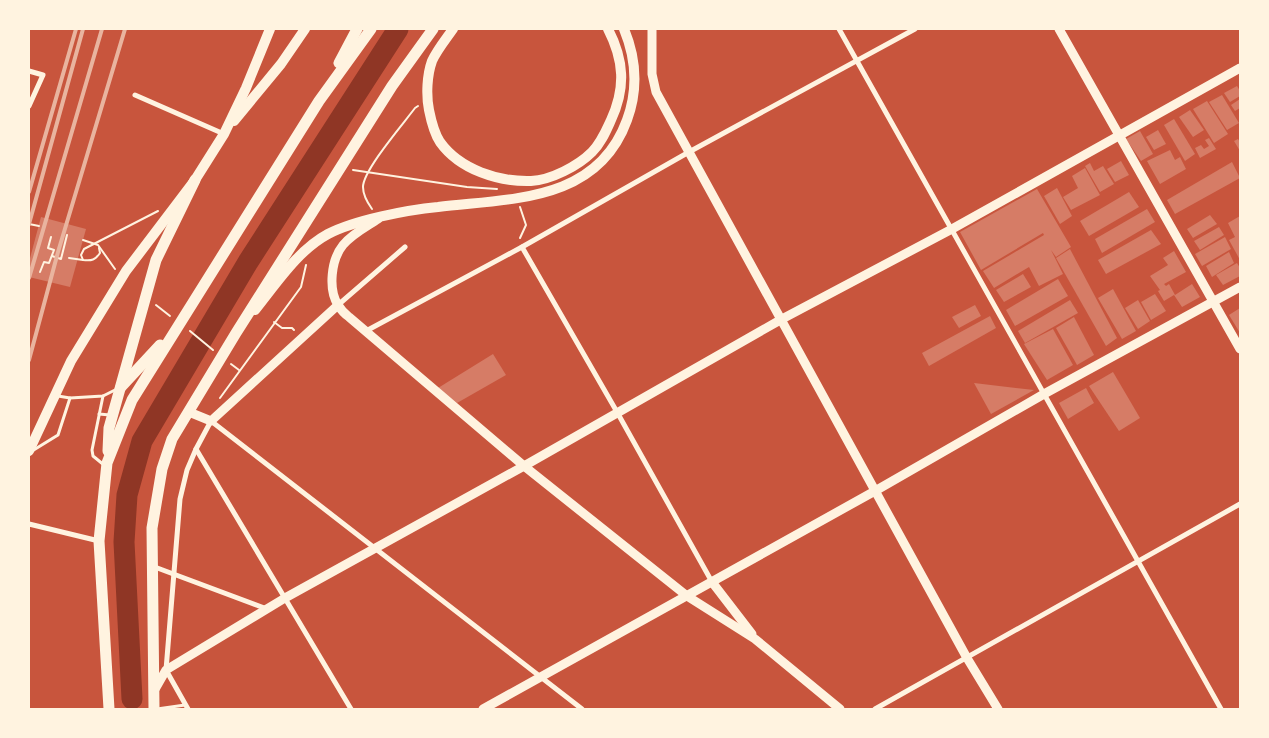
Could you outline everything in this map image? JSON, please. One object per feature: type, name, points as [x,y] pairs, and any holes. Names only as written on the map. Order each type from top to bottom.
[{"type":"highway","points":[[107,465],[132,400],[181,327],[319,101],[357,29]]},
{"type":"highway","points":[[319,101],[371,29]]},
{"type":"highway","points":[[156,709],[154,691],[152,528],[162,469],[172,440],[236,333],[392,86],[433,29]]},
{"type":"highway","points":[[109,709],[99,541],[110,428],[156,260],[195,180]]},
{"type":"highway","points":[[120,388],[181,327]]},
{"type":"main road","points":[[29,452],[71,360],[126,271],[195,180],[224,134],[246,88],[270,29]]},
{"type":"main road","points":[[224,134],[281,64],[305,29]]},
{"type":"main road","points":[[453,29],[432,60],[428,83],[427,102],[431,122],[440,142],[460,161],[482,173],[504,179],[532,181],[557,174],[580,163],[594,151],[604,135],[620,98],[621,65],[616,46],[608,29]]},
{"type":"main road","points":[[236,333],[294,263],[311,246],[328,234],[377,214],[518,198],[552,192],[580,179],[598,165],[614,146],[624,128],[632,107],[635,87],[630,44],[624,29]]},
{"type":"street","points":[[652,29],[652,74],[656,92],[967,658],[998,709]]},
{"type":"street","points":[[839,29],[1221,709]]},
{"type":"street","points":[[366,331],[522,247],[689,152],[915,29]]},
{"type":"street","points":[[1058,29],[1240,349]]},
{"type":"street","points":[[166,670],[285,598],[524,466],[782,319],[952,229],[1240,68]]},
{"type":"street","points":[[29,71],[43,76],[29,106]]},
{"type":"street","points":[[135,95],[224,134]]},
{"type":"street","points":[[377,214],[342,246],[335,261],[333,290],[338,305],[349,317],[524,466],[687,596],[755,639],[840,709]]},
{"type":"street","points":[[154,691],[166,670],[180,499],[187,470],[212,421],[338,305],[405,247]]},
{"type":"street","points":[[522,247],[712,582],[755,639]]},
{"type":"street","points":[[483,709],[875,491],[1044,394],[1240,287]]},
{"type":"street","points":[[189,412],[212,421],[374,549],[582,709]]},
{"type":"street","points":[[196,450],[351,709]]},
{"type":"street","points":[[875,709],[1240,504]]},
{"type":"street","points":[[29,524],[99,541]]},
{"type":"street","points":[[152,566],[267,609]]},
{"type":"street","points":[[166,670],[187,707]]},
{"type":"lane","points":[[54,396],[70,398],[103,396],[120,388]]},
{"type":"lane","points":[[103,396],[92,450],[93,456],[107,465]]},
{"type":"lane","points":[[29,452],[58,435],[70,398]]},
{"type":"lane","points":[[99,414],[113,415]]},
{"type":"lane","points":[[156,709],[187,707]]},
{"type":"path","points":[[377,214],[367,203],[363,185],[369,172],[415,108],[427,102]]},
{"type":"path","points":[[340,168],[468,187],[500,189]]},
{"type":"path","points":[[518,198],[526,225],[520,239],[522,247]]},
{"type":"path","points":[[85,260],[81,255],[84,249],[159,210],[170,213]]},
{"type":"path","points":[[29,224],[39,226]]},
{"type":"path","points":[[52,256],[61,258],[67,235]]},
{"type":"path","points":[[40,272],[44,262],[49,263],[54,250],[48,248],[51,237]]},
{"type":"path","points":[[83,240],[98,245],[116,271]]},
{"type":"path","points":[[69,258],[96,259],[100,253],[98,245]]},
{"type":"path","points":[[219,398],[238,369],[301,287]]},
{"type":"path","points":[[155,304],[170,316]]},
{"type":"path","points":[[274,322],[282,328]]},
{"type":"path","points":[[181,327],[214,351]]},
{"type":"path","points":[[229,362],[238,369]]},
{"type":"building","points":[[1237,86],[1240,96],[1230,102],[1224,93]]},
{"type":"building","points":[[1222,95],[1239,123],[1227,130],[1209,102]]},
{"type":"building","points":[[1240,99],[1240,108],[1235,111],[1231,105]]},
{"type":"building","points":[[1207,101],[1228,134],[1214,143],[1193,109]]},
{"type":"building","points":[[1190,110],[1204,130],[1193,137],[1179,117]]},
{"type":"building","points":[[1174,119],[1195,154],[1185,161],[1164,125]]},
{"type":"building","points":[[1158,130],[1166,144],[1154,150],[1146,137]]},
{"type":"building","points":[[1140,131],[1153,154],[1141,161],[1126,139]]},
{"type":"building","points":[[1209,138],[1216,149],[1200,158],[1195,148],[1201,145],[1204,149],[1209,146],[1205,140]]},
{"type":"building","points":[[1238,139],[1240,142],[1240,151],[1234,141]]},
{"type":"building","points":[[1170,150],[1175,160],[1180,157],[1186,169],[1160,184],[1147,161]]},
{"type":"building","points":[[1121,161],[1129,175],[1115,182],[1107,169]]},
{"type":"building","points":[[1232,162],[1240,178],[1175,214],[1167,200]]},
{"type":"building","points":[[1090,163],[1094,171],[1103,166],[1114,184],[1100,192],[1085,166]]},
{"type":"building","points":[[1085,168],[1100,195],[1071,210],[1063,197],[1078,188],[1072,176]]},
{"type":"building","points":[[1057,188],[1072,216],[1060,224],[1044,196]]},
{"type":"building","points":[[1037,189],[1071,247],[1056,257],[1051,250],[1063,274],[1039,286],[1029,267],[994,288],[983,271],[1044,235],[1043,233],[981,270],[960,232]]},
{"type":"building","points":[[1129,192],[1139,207],[1089,236],[1080,221]]},
{"type":"building","points":[[1147,209],[1155,222],[1102,253],[1095,239]]},
{"type":"building","points":[[1210,215],[1217,224],[1193,238],[1187,229]]},
{"type":"building","points":[[1240,216],[1240,260],[1229,240],[1235,237],[1228,223]]},
{"type":"building","points":[[41,217],[86,229],[70,287],[29,277],[29,262]]},
{"type":"building","points":[[1219,227],[1224,235],[1200,250],[1194,241]]},
{"type":"building","points":[[1151,230],[1161,244],[1106,274],[1098,260]]},
{"type":"building","points":[[1225,237],[1231,249],[1202,266],[1195,254]]},
{"type":"building","points":[[1070,249],[1117,338],[1106,346],[1056,258]]},
{"type":"building","points":[[1174,251],[1186,272],[1164,284],[1166,286],[1169,284],[1175,295],[1192,284],[1200,297],[1182,307],[1174,295],[1164,301],[1158,291],[1160,290],[1150,276],[1168,265],[1163,258]]},
{"type":"building","points":[[1229,252],[1234,263],[1212,277],[1206,266]]},
{"type":"building","points":[[1237,263],[1240,268],[1240,276],[1223,285],[1216,275]]},
{"type":"building","points":[[1023,274],[1031,287],[1004,302],[996,290]]},
{"type":"building","points":[[1058,279],[1068,296],[1015,326],[1006,310]]},
{"type":"building","points":[[1113,289],[1136,331],[1122,339],[1098,298]]},
{"type":"building","points":[[1155,294],[1166,311],[1151,320],[1141,302]]},
{"type":"building","points":[[1070,300],[1078,313],[1025,343],[1018,331]]},
{"type":"building","points":[[1138,300],[1150,321],[1138,329],[1125,308]]},
{"type":"building","points":[[975,305],[981,316],[959,328],[952,317]]},
{"type":"building","points":[[1240,308],[1240,333],[1229,315]]},
{"type":"building","points":[[990,316],[996,328],[929,366],[922,353]]},
{"type":"building","points":[[1074,317],[1094,355],[1077,365],[1056,328]]},
{"type":"building","points":[[1053,329],[1073,365],[1047,380],[1024,344]]},
{"type":"building","points":[[493,354],[506,375],[457,403],[438,388]]},
{"type":"building","points":[[1113,372],[1140,418],[1119,431],[1089,386]]},
{"type":"building","points":[[974,383],[1034,390],[991,414]]},
{"type":"building","points":[[1086,388],[1094,403],[1068,419],[1059,403]]},
{"type":"waterway","points":[[132,699],[124,542],[127,495],[142,441],[248,262],[398,29]]},
{"type":"railway","points":[[29,192],[76,29]]},
{"type":"railway","points":[[29,224],[83,29]]},
{"type":"railway","points":[[29,278],[102,29]]},
{"type":"railway","points":[[29,360],[58,252],[125,29]]}]
